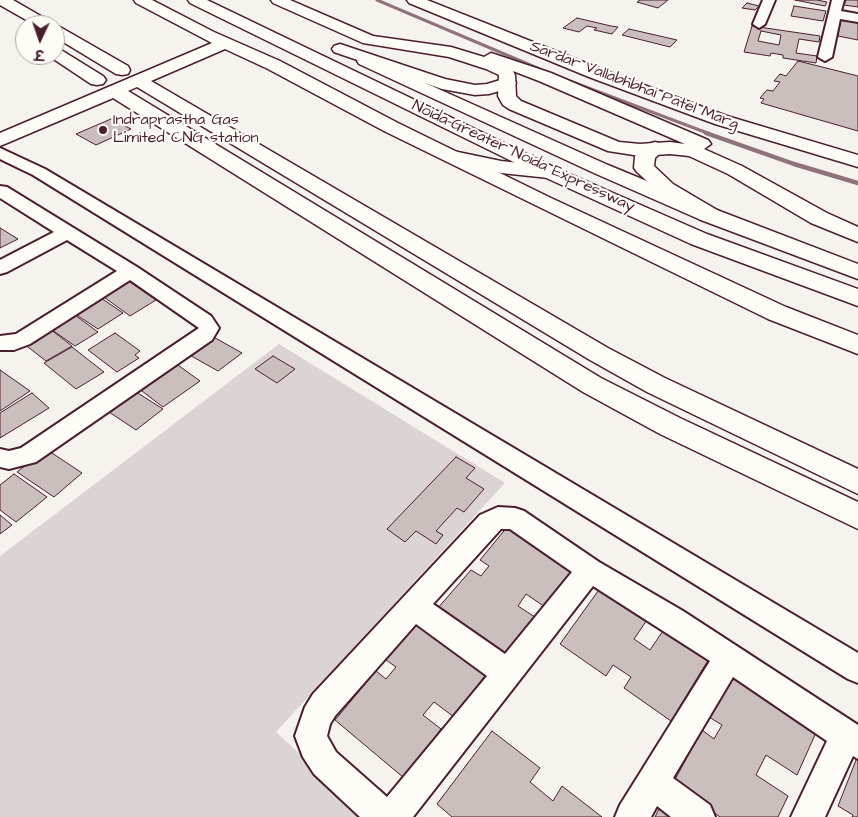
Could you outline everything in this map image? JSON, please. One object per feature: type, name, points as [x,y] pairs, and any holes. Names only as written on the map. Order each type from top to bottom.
[{"type":"main road","points":[[2,0],[28,15]]},
{"type":"main road","points":[[141,0],[217,39],[274,65],[391,127],[777,313],[858,345]]},
{"type":"main road","name":"Noida-Greater Noida Expressway","points":[[195,0],[549,172],[699,238],[858,298]]},
{"type":"main road","points":[[234,0],[278,20]]},
{"type":"main road","points":[[278,0],[370,40],[430,48],[473,58],[504,71],[507,75],[506,96],[509,101],[524,109],[615,147],[640,150],[655,148],[693,151],[735,170],[819,218],[854,234]]},
{"type":"main road","name":"Sardar Vallabhbhai Patel Marg","points":[[414,0],[596,74],[712,117],[858,161]]},
{"type":"main road","name":"Sardar Vallabhbhai Patel Marg","points":[[445,0],[625,70],[773,122],[858,147]]},
{"type":"main road","points":[[329,22],[378,37],[468,52],[505,62],[545,77],[733,159],[821,210],[854,234]]},
{"type":"main road","points":[[65,38],[118,80],[592,385],[670,426],[858,516]]},
{"type":"main road","points":[[0,140],[118,80],[217,39]]},
{"type":"main road","name":"Noida-Greater Noida Expressway","points":[[322,41],[600,169],[710,215],[858,272]]},
{"type":"main road","points":[[340,49],[442,84],[475,90],[489,89],[507,83],[545,77]]},
{"type":"main road","points":[[65,57],[118,80],[656,385],[858,482]]},
{"type":"main road","points":[[79,88],[118,80]]},
{"type":"main road","points":[[660,126],[666,137],[665,142],[645,156],[644,168],[666,188],[710,215]]},
{"type":"main road","points":[[453,157],[501,167],[549,172]]},
{"type":"street","points":[[759,24],[768,0]]},
{"type":"street","points":[[825,57],[838,0]]},
{"type":"street","points":[[835,14],[858,18]]},
{"type":"street","points":[[0,153],[39,172],[120,242],[858,669]]},
{"type":"street","points":[[1,191],[39,172]]},
{"type":"street","points":[[1,191],[67,232],[120,242]]},
{"type":"street","points":[[0,268],[67,232]]},
{"type":"street","points":[[0,458],[9,460],[28,455],[205,335],[209,328],[204,321],[130,271],[120,242]]},
{"type":"street","points":[[0,343],[14,343],[23,339],[130,271]]},
{"type":"street","points":[[384,817],[324,763],[314,746],[311,736],[316,718],[324,705],[489,523],[498,518],[515,519],[590,570],[673,620],[852,740],[808,817]]},
{"type":"street","points":[[392,817],[590,570]]},
{"type":"street","points":[[414,606],[507,673]]},
{"type":"street","points":[[632,817],[729,657]]},
{"type":"street","points":[[653,783],[698,817]]},
{"type":"shaded area","points":[[279,344],[505,483],[276,732],[368,817],[0,817],[0,556]]},
{"type":"building","points":[[640,0],[668,0],[658,8],[637,2]]},
{"type":"building","points":[[795,0],[817,0],[827,2],[825,6]]},
{"type":"building","points":[[846,0],[858,0],[858,7],[844,5]]},
{"type":"building","points":[[747,3],[759,6],[755,10],[742,8]]},
{"type":"building","points":[[794,6],[826,11],[823,21],[791,16]]},
{"type":"building","points":[[577,18],[618,27],[612,34],[594,30],[597,28],[587,26],[579,32],[563,28]]},
{"type":"building","points":[[841,19],[858,21],[858,40],[838,36]]},
{"type":"building","points":[[752,26],[820,36],[819,42],[799,39],[796,53],[817,56],[816,63],[783,58],[783,55],[771,53],[770,56],[744,52]],"holes":[[[761,31],[781,35],[779,45],[758,41]]]},
{"type":"building","points":[[629,29],[677,40],[670,47],[622,35]]},
{"type":"building","points":[[798,61],[858,76],[858,131],[761,103],[764,99],[760,98],[767,90],[773,91],[780,82],[774,81],[780,74],[786,76]]},
{"type":"building","points":[[111,119],[131,129],[96,145],[76,134]]},
{"type":"building","points":[[0,228],[18,239],[0,248]]},
{"type":"building","points":[[127,280],[156,300],[130,316],[101,295]]},
{"type":"building","points":[[98,296],[123,313],[98,329],[72,312]]},
{"type":"building","points":[[72,313],[98,332],[75,346],[48,327]]},
{"type":"building","points":[[50,329],[72,346],[46,361],[24,344]]},
{"type":"building","points":[[115,333],[140,351],[135,355],[139,358],[117,372],[88,350]]},
{"type":"building","points":[[210,335],[242,353],[218,371],[186,353]]},
{"type":"building","points":[[72,347],[104,372],[76,389],[44,363]]},
{"type":"building","points":[[273,356],[295,369],[277,383],[255,369]]},
{"type":"building","points":[[175,363],[200,381],[163,407],[138,388]]},
{"type":"building","points":[[0,370],[30,391],[0,411]]},
{"type":"building","points":[[133,390],[163,409],[136,430],[106,410]]},
{"type":"building","points":[[32,393],[49,408],[0,438],[0,413]]},
{"type":"building","points":[[46,449],[82,473],[54,497],[17,472]]},
{"type":"building","points":[[456,457],[475,468],[466,478],[484,489],[464,512],[457,508],[436,531],[443,535],[436,544],[416,531],[405,542],[387,529]]},
{"type":"building","points":[[14,474],[47,497],[16,522],[0,510],[0,485]]},
{"type":"building","points":[[0,515],[12,525],[0,534]]},
{"type":"building","points":[[508,526],[575,568],[545,607],[526,594],[518,606],[535,617],[505,657],[437,609],[471,570],[481,576],[489,566],[480,560]]},
{"type":"building","points":[[601,587],[649,617],[634,639],[650,650],[665,628],[710,657],[671,721],[624,688],[631,677],[613,665],[606,676],[560,644]]},
{"type":"building","points":[[421,619],[490,669],[454,717],[434,702],[423,715],[441,729],[404,778],[335,720],[376,671],[386,679],[396,667],[386,660]]},
{"type":"building","points":[[733,672],[819,726],[797,775],[766,755],[756,775],[788,796],[778,817],[720,817],[673,783],[702,730],[714,739],[722,725],[709,717]]},
{"type":"building","points":[[492,731],[540,768],[530,782],[553,801],[562,786],[602,817],[452,817],[437,804]]},
{"type":"building","points":[[858,755],[858,817],[852,817],[853,815],[838,806]]},
{"type":"building","points":[[663,801],[685,817],[655,817]]},
{"type":"waterway","points":[[377,0],[554,75],[710,134]]},
{"type":"waterway","points":[[706,133],[794,164],[858,183]]},
{"type":"place","name":"Indraprastha Gas Limited CNG station","points":[[103,130]]}]
